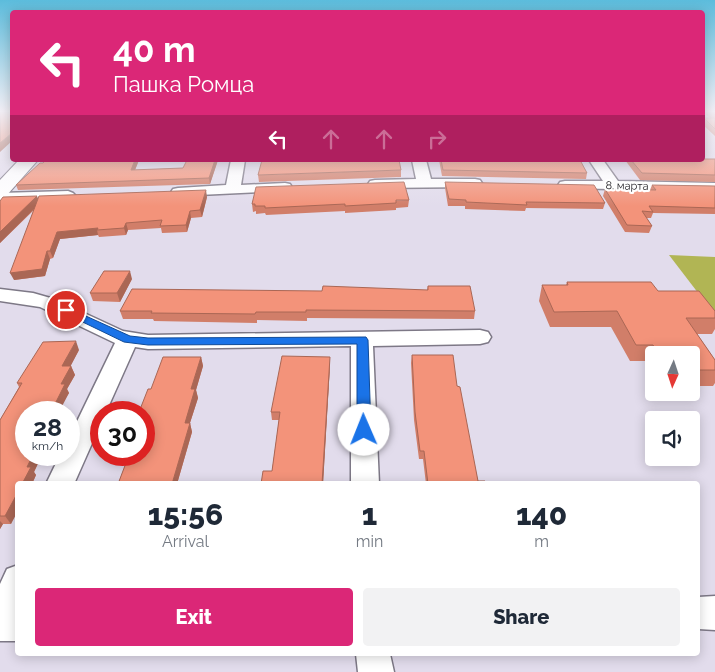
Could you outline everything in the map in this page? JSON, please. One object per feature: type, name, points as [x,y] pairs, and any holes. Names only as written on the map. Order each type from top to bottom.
[{"type":"street","points":[[0,191],[27,162]]},
{"type":"street","points":[[233,189],[238,162]]},
{"type":"street","points":[[419,162],[424,182]]},
{"type":"street","points":[[597,162],[613,186]]},
{"type":"street","points":[[356,185],[424,182],[493,183]]},
{"type":"street","name":"8. марта","points":[[553,184],[715,187]]},
{"type":"street","points":[[166,192],[299,187]]},
{"type":"street","points":[[0,198],[78,195]]},
{"type":"street","points":[[0,295],[28,297],[52,303],[128,340],[148,342],[480,337]]},
{"type":"street","points":[[61,481],[128,340]]},
{"type":"street","points":[[362,340],[365,481]]},
{"type":"street","points":[[15,587],[0,622],[15,624]]},
{"type":"street","points":[[700,613],[715,613]]},
{"type":"street","points":[[373,656],[376,672]]},
{"type":"green space","points":[[669,255],[715,257],[715,315]]},
{"type":"building","points":[[705,159],[715,159],[715,175],[642,173],[633,162],[705,162]]},
{"type":"building","points":[[134,162],[131,170],[183,168],[186,162],[214,162],[209,178],[16,185],[40,163]]},
{"type":"building","points":[[261,162],[399,162],[401,170],[258,175]]},
{"type":"building","points":[[441,162],[581,162],[587,173],[443,170]]},
{"type":"building","points":[[404,182],[409,200],[396,200],[396,203],[265,208],[265,206],[255,206],[255,204],[252,204],[256,187]]},
{"type":"building","points":[[445,182],[594,185],[605,203],[526,202],[527,205],[466,202],[466,200],[449,199]]},
{"type":"building","points":[[652,185],[715,186],[715,208],[649,206],[653,212],[642,211],[652,226],[627,225],[605,189],[656,190]]},
{"type":"building","points":[[206,190],[200,210],[190,211],[186,225],[160,226],[162,220],[126,223],[124,228],[97,230],[98,228],[57,232],[50,251],[47,251],[42,269],[10,273],[39,196]]},
{"type":"building","points":[[37,196],[0,232],[0,201],[3,197]]},
{"type":"building","points":[[104,271],[130,271],[117,293],[90,293]]},
{"type":"building","points":[[567,282],[651,282],[658,291],[699,291],[715,311],[715,318],[686,318],[715,360],[715,370],[700,370],[700,346],[636,345],[617,311],[554,312],[542,285],[568,285]]},
{"type":"building","points":[[323,286],[428,290],[428,286],[470,286],[475,311],[306,310],[306,312],[256,312],[255,314],[120,311],[132,289],[322,291]]},
{"type":"building","points":[[76,341],[62,366],[71,366],[61,384],[65,384],[56,401],[15,401],[15,466],[31,467],[24,481],[15,481],[15,498],[5,516],[0,516],[0,420],[22,383],[17,383],[43,342]]},
{"type":"building","points":[[412,355],[453,355],[457,386],[460,387],[478,481],[428,481],[424,451],[420,451],[415,412]]},
{"type":"building","points":[[282,356],[330,357],[322,481],[261,481],[263,471],[272,471],[280,412],[271,412]]},
{"type":"building","points":[[163,357],[201,357],[191,389],[195,389],[185,423],[190,423],[173,481],[119,481],[125,466],[155,466],[155,401],[143,401],[148,389],[151,389]]},
{"type":"route","points":[[66,310],[116,336],[128,340],[148,342],[181,340],[362,340],[364,430]]}]
